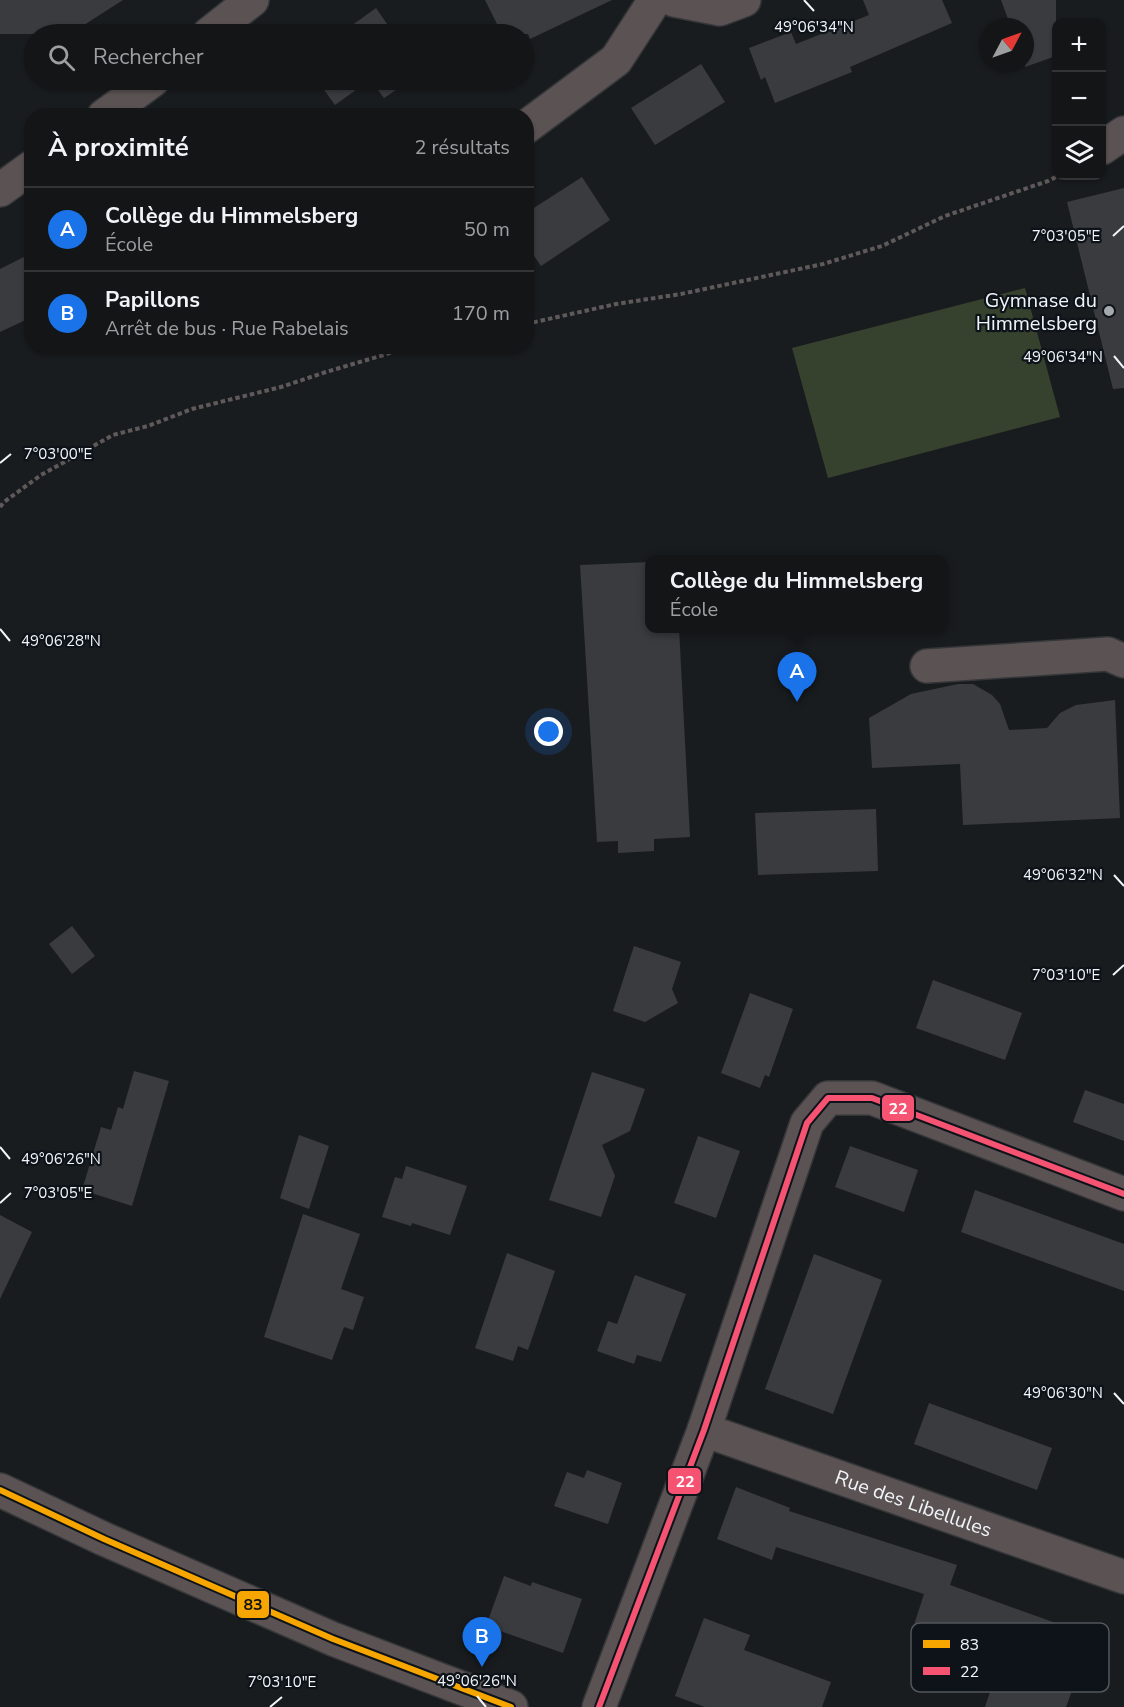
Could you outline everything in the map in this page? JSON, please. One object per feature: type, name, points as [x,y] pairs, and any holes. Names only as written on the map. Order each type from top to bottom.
[{"type":"street","points":[[222,24],[252,0]]},
{"type":"street","points":[[534,122],[616,60],[655,0]]},
{"type":"street","points":[[674,0],[720,9],[744,0]]},
{"type":"street","points":[[115,108],[139,90]]},
{"type":"street","points":[[1106,145],[1124,133]]},
{"type":"street","points":[[0,190],[24,173]]},
{"type":"street","points":[[927,666],[1108,654],[1124,661]]},
{"type":"street","points":[[599,1707],[704,1430],[807,1123],[828,1098],[872,1098],[1124,1194]]},
{"type":"street","name":"Rue des Libellules","points":[[704,1430],[1124,1577]]},
{"type":"street","points":[[0,1490],[104,1539],[333,1639],[511,1707]]},
{"type":"path","points":[[534,322],[616,303],[681,294],[823,264],[882,246],[945,216],[1052,179]]},
{"type":"path","points":[[0,507],[41,475],[114,435],[148,426],[192,409],[281,387],[387,354]]},
{"type":"green space","points":[[1025,288],[1060,417],[828,478],[792,348]]},
{"type":"building","points":[[0,0],[123,0],[86,24],[24,24],[24,34],[0,34]]},
{"type":"building","points":[[485,0],[612,0],[534,37],[534,24],[497,24]]},
{"type":"building","points":[[863,0],[942,0],[952,23],[850,67],[852,72],[775,103],[765,77],[761,80],[749,48],[791,32],[796,44],[869,15]]},
{"type":"building","points":[[1001,0],[1056,0],[1056,18],[1052,18],[1052,57],[1034,64],[1034,18],[1008,18]]},
{"type":"building","points":[[376,8],[387,24],[354,24]]},
{"type":"building","points":[[701,64],[725,102],[655,145],[631,108]]},
{"type":"building","points":[[324,90],[356,90],[335,105]]},
{"type":"building","points":[[378,90],[396,90],[384,98]]},
{"type":"building","points":[[582,177],[610,220],[541,266],[534,256],[534,208]]},
{"type":"building","name":"Gymnase du Himmelsberg","points":[[1124,188],[1124,388],[1113,389],[1067,202]]},
{"type":"building","points":[[24,257],[24,321],[0,332],[0,269]]},
{"type":"building","points":[[645,562],[645,633],[679,633],[690,837],[654,839],[654,851],[618,853],[618,841],[597,842],[580,565]]},
{"type":"building","points":[[958,684],[973,684],[992,695],[1000,704],[1009,730],[1047,728],[1060,713],[1076,705],[1115,700],[1120,818],[963,825],[960,764],[872,768],[869,718],[911,694]]},
{"type":"building","points":[[876,809],[878,871],[758,875],[755,813]]},
{"type":"building","points":[[72,926],[95,956],[72,974],[49,944]]},
{"type":"building","points":[[634,946],[681,962],[672,989],[678,1003],[645,1022],[613,1011]]},
{"type":"building","points":[[933,980],[1022,1013],[1005,1060],[916,1028]]},
{"type":"building","points":[[750,993],[793,1009],[769,1077],[765,1075],[760,1088],[721,1073]]},
{"type":"building","points":[[134,1071],[169,1081],[132,1206],[82,1190],[101,1127],[111,1130],[118,1107],[123,1109]]},
{"type":"building","points":[[592,1072],[645,1089],[630,1131],[602,1145],[615,1176],[601,1217],[549,1200]]},
{"type":"building","points":[[1085,1090],[1124,1104],[1124,1141],[1073,1122]]},
{"type":"building","points":[[299,1135],[329,1146],[309,1209],[280,1198]]},
{"type":"building","points":[[698,1136],[740,1151],[716,1218],[674,1203]]},
{"type":"building","points":[[850,1146],[918,1170],[904,1212],[835,1187]]},
{"type":"building","points":[[406,1166],[467,1186],[450,1235],[412,1223],[411,1226],[382,1217],[395,1177],[402,1179]]},
{"type":"building","points":[[975,1190],[1124,1244],[1124,1291],[961,1232]]},
{"type":"building","points":[[303,1214],[360,1234],[341,1289],[364,1297],[353,1330],[344,1327],[332,1360],[264,1337]]},
{"type":"building","points":[[0,1215],[32,1232],[0,1299]]},
{"type":"building","points":[[507,1253],[555,1271],[528,1350],[518,1346],[513,1361],[475,1348]]},
{"type":"building","points":[[814,1254],[882,1280],[833,1414],[765,1389]]},
{"type":"building","points":[[635,1275],[686,1294],[661,1362],[637,1355],[634,1364],[597,1351],[608,1321],[617,1324]]},
{"type":"building","points":[[929,1403],[1052,1448],[1037,1490],[914,1444]]},
{"type":"building","points":[[587,1470],[622,1483],[608,1524],[554,1506],[567,1472],[584,1478]]},
{"type":"building","points":[[736,1487],[790,1508],[789,1511],[957,1565],[950,1585],[1056,1623],[915,1623],[924,1594],[776,1547],[772,1560],[717,1539]]},
{"type":"building","points":[[504,1576],[531,1586],[532,1582],[582,1599],[563,1653],[486,1626]]},
{"type":"building","points":[[704,1618],[750,1635],[744,1650],[831,1682],[822,1707],[705,1707],[675,1696]]},
{"type":"building","points":[[990,1692],[1071,1692],[1066,1707],[985,1707]]},
{"type":"transit line","name":"22","points":[[599,1707],[704,1430],[807,1123],[828,1098],[872,1098],[1124,1194]]},
{"type":"transit line","name":"83","points":[[0,1490],[104,1539],[333,1639],[511,1707]]},
{"type":"place","name":"Gymnase du Himmelsberg","points":[[1109,311]]},
{"type":"place","name":"Collège du Himmelsberg","points":[[797,702]]},
{"type":"place","name":"Papillons","points":[[482,1667]]}]
